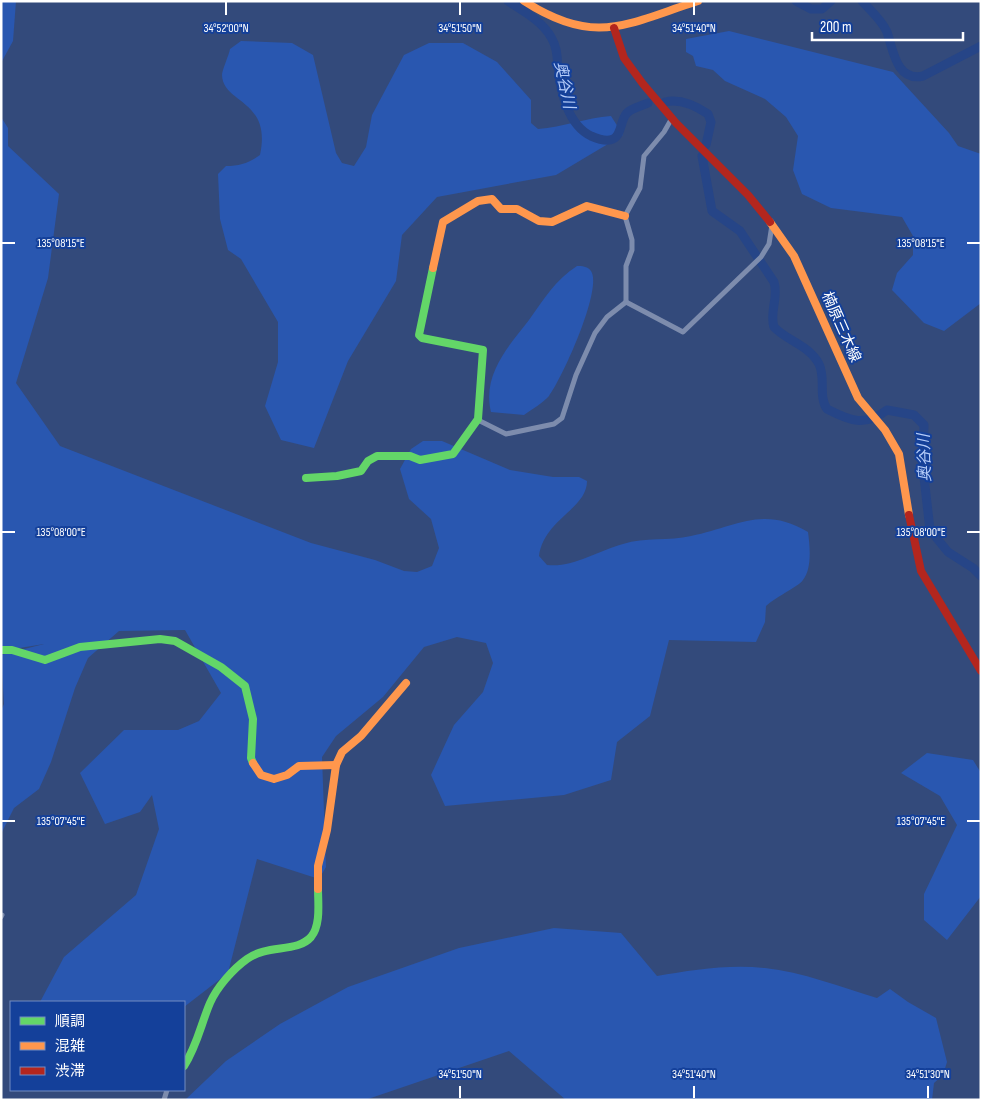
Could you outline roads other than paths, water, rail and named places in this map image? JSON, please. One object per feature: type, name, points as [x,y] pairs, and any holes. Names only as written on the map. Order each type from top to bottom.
[{"type":"street","points":[[524,1],[569,25],[584,28],[614,28],[698,1]]},
{"type":"street","name":"楠原三木線","points":[[614,28],[624,58],[672,118],[718,163],[772,224],[794,256],[852,386],[893,441],[899,454],[915,548],[921,571],[981,671]]},
{"type":"street","points":[[478,420],[506,434],[554,424],[562,418],[576,375],[595,333],[607,318],[626,302],[626,266],[632,250],[632,240],[625,216],[640,188],[644,156],[664,132],[672,118]]},
{"type":"street","points":[[306,478],[337,476],[361,470],[368,461],[377,456],[410,456],[420,460],[453,454],[478,420],[483,350],[422,338],[419,334],[442,223],[478,201],[492,199],[501,209],[517,209],[539,221],[552,222],[587,206],[625,216]]},
{"type":"street","points":[[626,302],[683,332],[761,257],[769,244],[772,224]]},
{"type":"street","points":[[1,650],[12,650],[45,660],[80,647],[160,639],[176,640],[221,667],[245,686],[253,719],[251,758],[256,770],[261,775],[274,779],[287,775],[299,766],[336,765]]},
{"type":"street","points":[[185,1064],[194,1051],[211,1001],[234,970],[248,958],[266,949],[296,947],[311,937],[318,918],[318,866],[327,830],[336,765],[342,752],[361,736],[406,683]]},
{"type":"waterway","name":"奥谷川","points":[[508,1],[537,21],[551,37],[556,48],[563,96],[571,116],[583,131],[599,139],[613,139],[618,134],[627,113],[634,108],[648,103]]},
{"type":"waterway","points":[[796,1],[811,9],[822,9],[831,1]]},
{"type":"waterway","points":[[862,1],[885,28],[897,63],[901,69],[914,77],[923,76],[981,46]]},
{"type":"waterway","name":"奥谷川","points":[[665,102],[682,102],[708,114],[711,122],[706,145]]},
{"type":"waterway","name":"奥谷川","points":[[702,156],[712,211],[740,231],[774,282],[774,327],[810,352],[819,364],[822,375],[824,404],[827,409],[843,417],[857,420],[872,419],[887,410],[914,415],[924,425],[923,468],[930,530],[948,552],[973,568],[981,576]]}]
